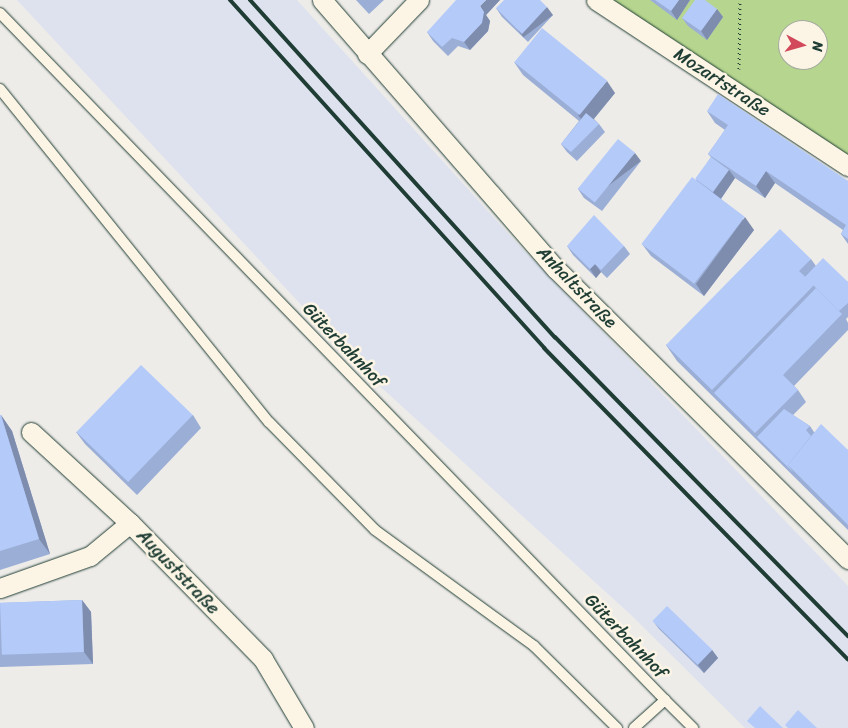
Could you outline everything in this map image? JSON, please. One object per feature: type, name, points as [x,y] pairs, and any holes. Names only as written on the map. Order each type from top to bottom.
[{"type":"street","name":"Anhaltstraße","points":[[322,0],[556,269],[848,559]]},
{"type":"street","points":[[367,54],[419,0]]},
{"type":"street","name":"Mozartstraße","points":[[596,0],[848,166]]},
{"type":"street","name":"Auguststraße","points":[[31,432],[130,522],[263,659],[304,728]]},
{"type":"street","points":[[0,588],[90,556],[130,522]]},
{"type":"lane","name":"Güterbahnhof","points":[[0,13],[693,728]]},
{"type":"lane","points":[[0,89],[269,422],[375,530],[534,646],[617,728]]},
{"type":"lane","name":"Güterbahnhof","points":[[634,728],[665,700]]},
{"type":"path","points":[[738,92],[740,0]]},
{"type":"shaded area","points":[[17,0],[297,0],[514,240],[848,586],[848,728],[745,728],[631,615],[361,369]]},
{"type":"green space","points":[[596,0],[848,0],[848,166]]},
{"type":"building","points":[[456,0],[486,0],[480,6],[484,12],[482,23],[464,42],[452,38],[442,47],[427,32]]},
{"type":"building","points":[[504,0],[540,0],[547,7],[522,34],[496,8]]},
{"type":"building","points":[[655,0],[679,0],[671,11]]},
{"type":"building","points":[[695,0],[705,0],[717,9],[701,31],[682,18]]},
{"type":"building","points":[[542,28],[607,81],[580,115],[514,62]]},
{"type":"building","points":[[718,94],[848,181],[848,239],[841,234],[846,225],[766,171],[756,186],[708,154],[728,125],[707,111]]},
{"type":"building","points":[[586,113],[599,124],[571,152],[561,144]]},
{"type":"building","points":[[618,139],[635,153],[595,203],[578,189]]},
{"type":"building","points":[[711,157],[729,170],[713,192],[695,179]]},
{"type":"building","points":[[692,177],[745,217],[694,284],[641,244]]},
{"type":"building","points":[[594,215],[624,246],[601,270],[595,264],[590,269],[567,246]]},
{"type":"building","points":[[780,229],[811,259],[799,271],[814,285],[712,390],[666,345]]},
{"type":"building","points":[[823,258],[848,282],[848,303],[839,311],[805,277]]},
{"type":"building","points":[[816,288],[842,314],[783,375],[798,390],[755,433],[714,393]]},
{"type":"building","points":[[141,365],[193,415],[128,482],[76,432]]},
{"type":"building","points":[[784,409],[810,426],[806,430],[811,436],[788,465],[793,472],[757,437]]},
{"type":"building","points":[[0,415],[39,539],[0,551]]},
{"type":"building","points":[[821,424],[848,450],[848,525],[788,465]]},
{"type":"building","points":[[82,600],[84,652],[2,655],[0,603]]},
{"type":"building","points":[[667,606],[712,650],[698,665],[652,621]]},
{"type":"building","points":[[760,706],[783,728],[755,728],[747,721]]},
{"type":"building","points":[[798,710],[817,728],[788,728],[785,725]]},
{"type":"railway","points":[[230,0],[544,348],[848,659]]},
{"type":"railway","points":[[250,0],[555,337],[848,636]]}]
